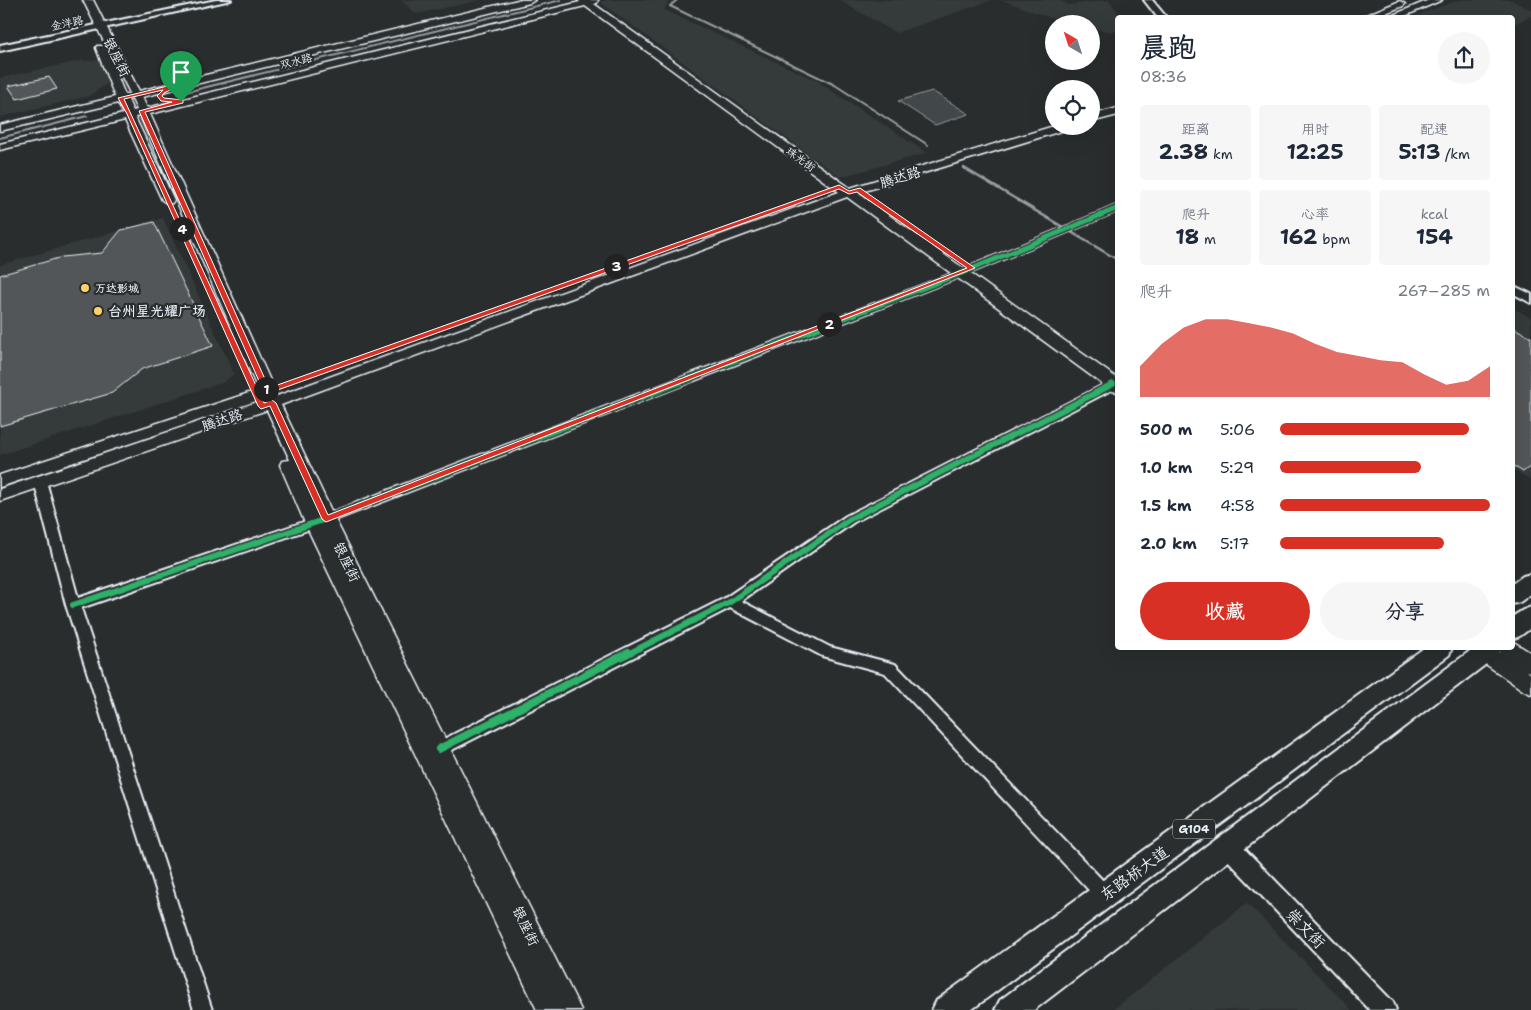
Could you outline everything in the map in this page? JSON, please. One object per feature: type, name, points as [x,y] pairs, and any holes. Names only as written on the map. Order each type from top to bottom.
[{"type":"main road","name":"银座街","points":[[80,0],[97,28],[320,521],[439,749],[568,1010]]},
{"type":"main road","name":"银座街","points":[[88,0],[97,28]]},
{"type":"main road","name":"双水路","points":[[0,147],[99,122],[132,104],[176,85],[530,0]]},
{"type":"main road","points":[[1371,15],[1410,0]]},
{"type":"main road","points":[[1398,15],[1437,0]]},
{"type":"main road","name":"双水路","points":[[0,128],[89,106],[181,102],[591,1]]},
{"type":"main road","name":"珠光街","points":[[591,1],[967,271],[1115,382]]},
{"type":"main road","points":[[176,85],[162,92],[160,96],[163,100],[181,102]]},
{"type":"main road","points":[[1100,107],[1115,103]]},
{"type":"main road","points":[[89,106],[102,108],[105,115],[99,122]]},
{"type":"main road","points":[[1100,116],[1115,112]]},
{"type":"main road","name":"腾达路","points":[[0,495],[849,188],[1045,125]]},
{"type":"main road","name":"腾达路","points":[[849,188],[1045,132]]},
{"type":"main road","name":"腾达路","points":[[0,481],[264,399]]},
{"type":"main road","points":[[320,521],[550,1010]]},
{"type":"main road","points":[[1515,594],[1531,582]]},
{"type":"main road","points":[[1515,628],[1531,616]]},
{"type":"main road","name":"东路桥大道","points":[[947,1010],[1438,650]]},
{"type":"main road","name":"G104","points":[[1010,1010],[1493,650]]},
{"type":"main road","points":[[1495,650],[1531,685]]},
{"type":"main road","points":[[1496,650],[1531,664]]},
{"type":"street","name":"金洋路","points":[[0,48],[227,0]]},
{"type":"street","points":[[1148,0],[1160,15]]},
{"type":"street","points":[[73,605],[320,521],[967,271],[1115,209]]},
{"type":"street","points":[[1515,290],[1531,299]]},
{"type":"street","points":[[439,749],[730,602],[850,518],[1115,384]]},
{"type":"street","points":[[40,481],[73,605],[203,1010]]},
{"type":"street","points":[[730,602],[827,652],[890,668],[1104,895]]},
{"type":"street","name":"崇文街","points":[[1228,846],[1385,1010]]},
{"type":"shaded area","points":[[401,0],[481,0],[416,14]]},
{"type":"shaded area","points":[[607,0],[669,0],[664,10],[817,81],[927,153],[840,177],[600,2]]},
{"type":"shaded area","points":[[839,0],[992,0],[896,33]]},
{"type":"shaded area","points":[[1002,0],[1058,0],[1069,5],[1109,0],[1120,15],[1115,15],[1115,32],[1100,30],[1100,15],[1045,16]]},
{"type":"shaded area","points":[[1459,0],[1511,0],[1531,10],[1531,16],[1515,24],[1515,15],[1417,15]]},
{"type":"shaded area","points":[[100,60],[108,83],[89,96],[0,117],[0,78],[80,61]]},
{"type":"shaded area","points":[[932,91],[969,114],[935,125],[898,101]]},
{"type":"shaded area","name":"台州星光耀广场","points":[[163,218],[234,374],[224,382],[0,455],[0,265]]},
{"type":"shaded area","points":[[1515,309],[1531,318],[1531,480],[1515,470]]},
{"type":"shaded area","points":[[1247,903],[1352,1010],[1113,1010]]},
{"type":"building","points":[[49,77],[57,89],[17,99],[8,86]]},
{"type":"building","name":"台州星光耀广场","points":[[154,222],[213,346],[142,369],[112,393],[0,426],[0,275],[62,257],[102,253],[121,230]]},
{"type":"building","points":[[1515,329],[1531,337],[1531,466],[1523,472],[1515,467]]},
{"type":"waterway","points":[[178,94],[561,0]]},
{"type":"waterway","points":[[677,0],[670,6],[835,85],[928,145]]},
{"type":"waterway","points":[[0,138],[87,116]]},
{"type":"waterway","points":[[964,168],[1115,258]]},
{"type":"cycle path","points":[[73,605],[326,519],[962,273],[1115,209]]},
{"type":"cycle path","points":[[439,749],[730,602],[850,519],[1113,384]]},
{"type":"place","name":"万达影城","points":[[85,288]]},
{"type":"place","name":"台州星光耀广场","points":[[98,311]]},
{"type":"route","points":[[181,102],[142,111],[267,392],[257,395],[261,406],[272,403],[326,519],[972,268],[858,189],[849,193],[839,186],[267,392],[257,395],[130,114],[121,98],[176,85],[162,92],[160,96],[163,100],[181,102]]}]
